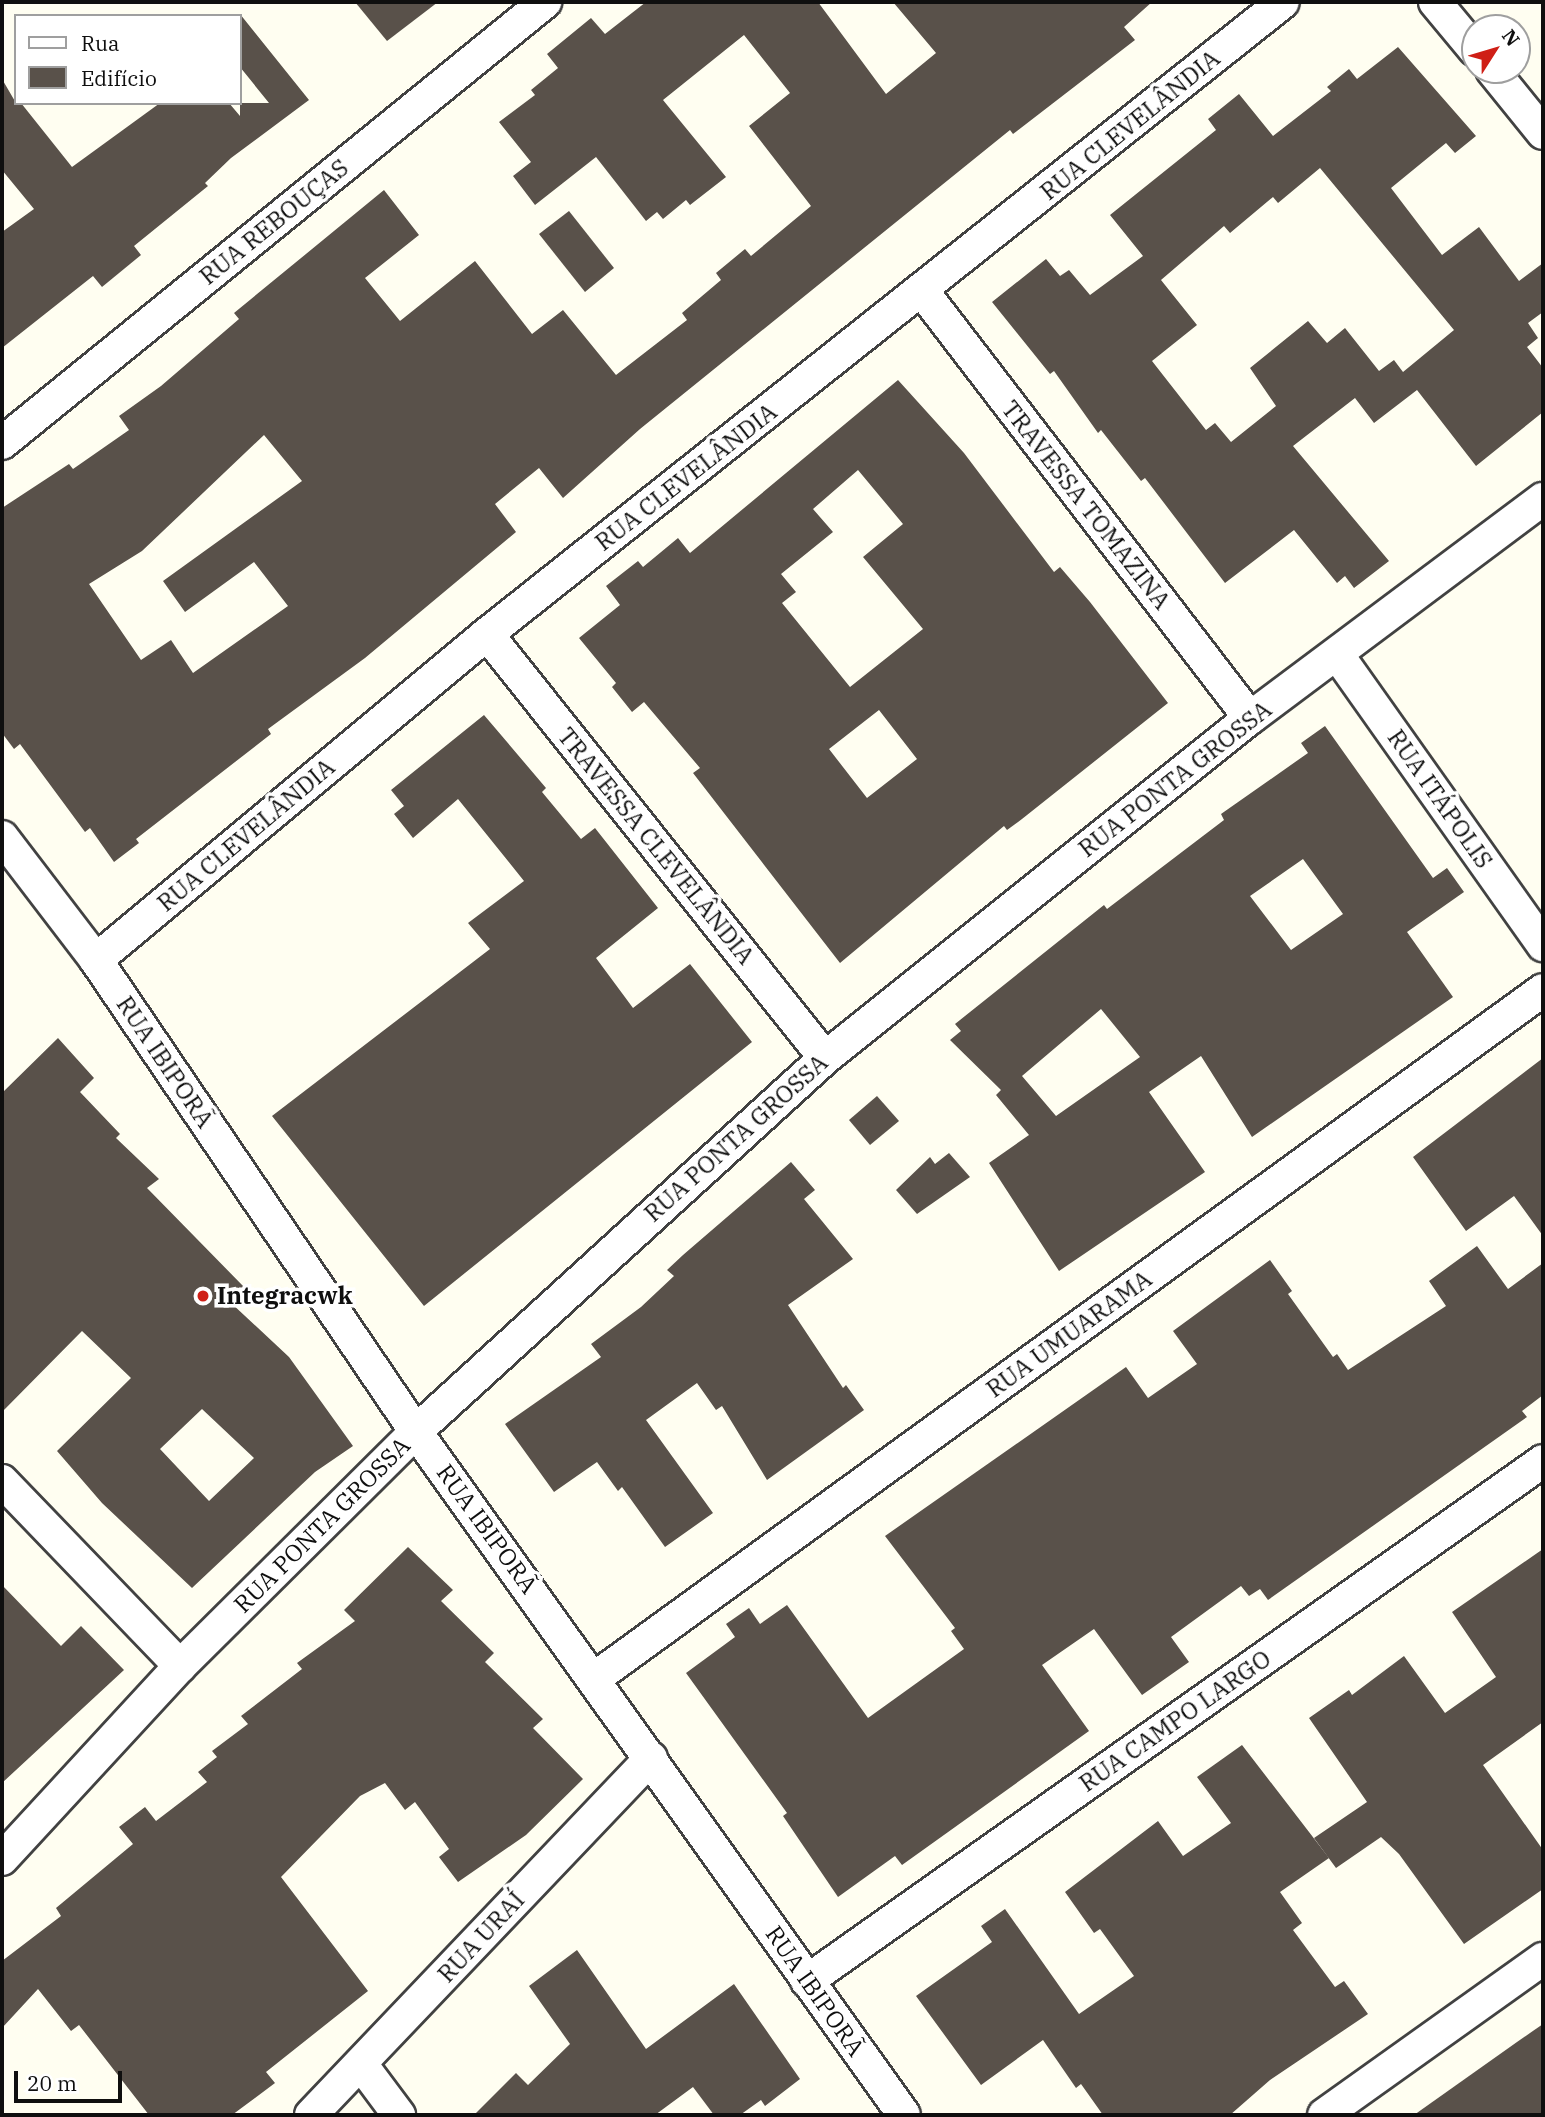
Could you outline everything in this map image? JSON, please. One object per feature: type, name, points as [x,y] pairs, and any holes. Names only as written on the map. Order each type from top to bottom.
[{"type":"street","name":"RUA REBOUÇAS","points":[[2,443],[545,2]]},
{"type":"street","name":"RUA CLEVELÂNDIA","points":[[96,960],[487,634],[923,292],[1283,2]]},
{"type":"street","points":[[1435,2],[1461,33]]},
{"type":"street","points":[[1503,84],[1543,133]]},
{"type":"street","name":"TRAVESSA TOMAZINA","points":[[923,292],[1250,718]]},
{"type":"street","name":"RUA PONTA GROSSA","points":[[2,1859],[180,1666],[416,1432],[648,1215],[825,1058],[1250,718],[1543,499]]},
{"type":"street","name":"TRAVESSA CLEVELÂNDIA","points":[[487,634],[825,1058]]},
{"type":"street","name":"RUA ITÁPOLIS","points":[[1336,654],[1543,944]]},
{"type":"street","name":"RUA IBIPORÃ","points":[[5,848],[96,960],[416,1432],[596,1678],[904,2115]]},
{"type":"street","name":"RUA UMUARAMA","points":[[596,1678],[1543,990]]},
{"type":"street","name":"RUA CAMPO LARGO","points":[[807,1980],[1543,1461]]},
{"type":"street","points":[[2,1481],[180,1666]]},
{"type":"street","name":"RUA URAÍ","points":[[311,2115],[651,1758]]},
{"type":"street","points":[[1324,2115],[1543,1959]]},
{"type":"street","points":[[361,2064],[399,2115]]},
{"type":"building","points":[[355,2],[438,2],[387,41]]},
{"type":"building","points":[[646,2],[818,2],[886,94],[936,53],[893,2],[1152,2],[1124,27],[1135,40],[1013,134],[1010,130],[640,429],[563,498],[539,468],[495,504],[516,532],[365,658],[268,729],[271,734],[136,839],[139,843],[114,862],[90,828],[85,832],[20,744],[14,749],[2,733],[2,508],[69,464],[73,469],[129,430],[119,416],[161,386],[239,319],[234,313],[384,190],[419,235],[365,278],[400,321],[475,261],[532,334],[563,310],[616,375],[687,320],[682,313],[721,280],[716,273],[745,249],[751,256],[811,206],[749,126],[790,93],[744,35],[663,100],[726,177],[690,205],[686,200],[663,219],[657,212],[646,221],[596,157],[535,205],[513,176],[531,162],[499,122],[535,95],[531,90],[558,68],[547,54],[591,18],[605,34]],"holes":[[[264,435],[302,481],[163,581],[185,612],[254,562],[288,606],[193,673],[171,640],[141,660],[89,584],[142,551]]]},
{"type":"building","points":[[242,16],[309,100],[231,158],[205,183],[208,186],[134,246],[141,255],[102,287],[93,276],[2,348],[2,232],[34,209],[2,170],[2,79],[14,100],[14,105],[23,105],[72,167],[157,105],[231,105],[240,116],[242,103],[269,103],[242,69]]},
{"type":"building","points":[[1398,47],[1476,136],[1455,153],[1446,143],[1391,188],[1442,255],[1479,227],[1519,281],[1543,263],[1543,312],[1528,323],[1538,338],[1527,347],[1543,368],[1543,412],[1476,466],[1417,390],[1374,423],[1355,398],[1293,446],[1389,561],[1354,588],[1345,576],[1337,583],[1294,530],[1225,583],[1145,478],[1141,481],[1101,430],[1098,433],[1054,371],[1050,374],[992,302],[1046,259],[1060,276],[1069,270],[1090,295],[1143,256],[1110,215],[1216,130],[1208,119],[1239,94],[1273,136],[1331,91],[1327,87],[1349,69],[1357,79]],"holes":[[[1320,168],[1454,330],[1403,372],[1394,360],[1379,371],[1345,328],[1327,343],[1308,321],[1250,368],[1276,406],[1231,442],[1215,423],[1206,430],[1152,361],[1197,325],[1161,280],[1224,226],[1230,233],[1273,197],[1278,203]]]},
{"type":"building","points":[[569,211],[614,268],[585,292],[539,234]]},
{"type":"building","points":[[898,380],[964,453],[1054,572],[1060,567],[1090,602],[1168,703],[1022,819],[1007,830],[1004,826],[840,963],[693,773],[700,768],[644,702],[632,712],[612,687],[616,683],[579,638],[620,605],[606,586],[638,561],[643,567],[678,538],[690,553]],"holes":[[[858,470],[903,524],[863,557],[923,629],[850,687],[782,603],[796,592],[781,574],[833,532],[813,509]],[[879,710],[917,759],[867,798],[829,749]]]},
{"type":"building","points":[[484,715],[546,788],[542,792],[581,839],[595,828],[658,908],[596,958],[633,1008],[690,964],[752,1042],[424,1306],[272,1116],[490,949],[468,923],[524,881],[458,799],[413,838],[394,814],[404,806],[391,790]]},
{"type":"building","points":[[1325,726],[1433,878],[1447,868],[1464,892],[1407,932],[1453,997],[1252,1137],[1201,1056],[1149,1092],[1205,1172],[1059,1271],[989,1163],[1029,1135],[996,1095],[1001,1090],[950,1040],[961,1031],[955,1024],[1104,905],[1107,909],[1224,820],[1221,814],[1308,753],[1301,743]],"holes":[[[1303,859],[1343,914],[1291,950],[1250,896]],[[1101,1009],[1140,1057],[1056,1116],[1022,1076]]]},
{"type":"building","points":[[58,1038],[94,1078],[80,1092],[120,1134],[116,1138],[159,1179],[147,1188],[244,1287],[230,1302],[289,1357],[353,1446],[315,1472],[192,1588],[102,1503],[57,1451],[131,1378],[82,1331],[2,1412],[2,1093]],"holes":[[[202,1409],[254,1458],[209,1501],[160,1449]]]},
{"type":"building","points":[[1543,1058],[1543,1236],[1514,1196],[1466,1231],[1413,1157]]},
{"type":"building","points":[[877,1096],[899,1121],[870,1145],[849,1120]]},
{"type":"building","points":[[949,1153],[970,1177],[917,1214],[896,1190],[930,1157],[935,1164]]},
{"type":"building","points":[[791,1162],[815,1190],[804,1199],[853,1259],[788,1305],[843,1388],[846,1385],[864,1410],[767,1480],[722,1406],[716,1410],[697,1383],[646,1420],[713,1513],[665,1547],[622,1487],[618,1491],[597,1462],[554,1492],[505,1424],[601,1357],[591,1344],[641,1307],[674,1276],[667,1270]]},
{"type":"building","points":[[1477,1246],[1508,1289],[1543,1263],[1543,1395],[1522,1411],[1527,1417],[1268,1600],[1260,1589],[1249,1596],[1241,1586],[1171,1637],[1189,1662],[1142,1695],[1094,1629],[1042,1665],[1089,1731],[902,1865],[895,1856],[838,1897],[783,1816],[787,1813],[686,1673],[735,1637],[726,1624],[749,1608],[760,1624],[787,1605],[868,1718],[964,1649],[951,1631],[955,1628],[885,1536],[1126,1367],[1148,1398],[1197,1364],[1173,1331],[1270,1260],[1292,1291],[1288,1294],[1333,1357],[1337,1354],[1348,1370],[1446,1306],[1429,1281]]},
{"type":"building","points":[[408,1547],[453,1590],[441,1601],[494,1653],[485,1662],[543,1719],[533,1728],[583,1779],[526,1835],[458,1882],[439,1857],[449,1849],[415,1802],[405,1810],[385,1783],[360,1796],[281,1877],[368,1991],[266,2072],[275,2083],[232,2115],[149,2115],[79,2025],[71,2031],[38,1989],[2,2028],[2,1961],[61,1916],[56,1908],[133,1844],[119,1827],[145,1807],[156,1821],[207,1782],[198,1772],[217,1757],[212,1751],[248,1724],[241,1716],[302,1669],[297,1663],[355,1621],[344,1610]]},
{"type":"building","points":[[1543,1549],[1543,1722],[1483,1765],[1543,1850],[1543,1889],[1464,1944],[1399,1854],[1381,1837],[1336,1868],[1314,1838],[1367,1802],[1309,1718],[1349,1690],[1352,1695],[1404,1656],[1445,1713],[1496,1677],[1452,1612]]},
{"type":"building","points":[[2,1585],[61,1646],[81,1626],[124,1670],[2,1783]]},
{"type":"building","points":[[1242,1745],[1329,1858],[1280,1892],[1302,1923],[1293,1930],[1335,1987],[1344,1981],[1368,2014],[1270,2080],[1230,2115],[1103,2115],[1081,2084],[1076,2088],[1043,2040],[981,2085],[916,1996],[992,1942],[981,1926],[1005,1909],[1079,2014],[1134,1976],[1100,1929],[1094,1933],[1065,1892],[1158,1821],[1183,1856],[1231,1823],[1197,1777]]},
{"type":"building","points":[[577,1950],[646,2049],[734,1984],[800,2079],[765,2106],[761,2100],[740,2115],[714,2115],[693,2087],[655,2115],[474,2115],[516,2073],[528,2085],[570,2044],[529,1986]]},
{"type":"building","points":[[1543,2024],[1543,2115],[1414,2115],[1517,2042]]},
{"type":"place","name":"Integracwk","points":[[203,1296]]}]
